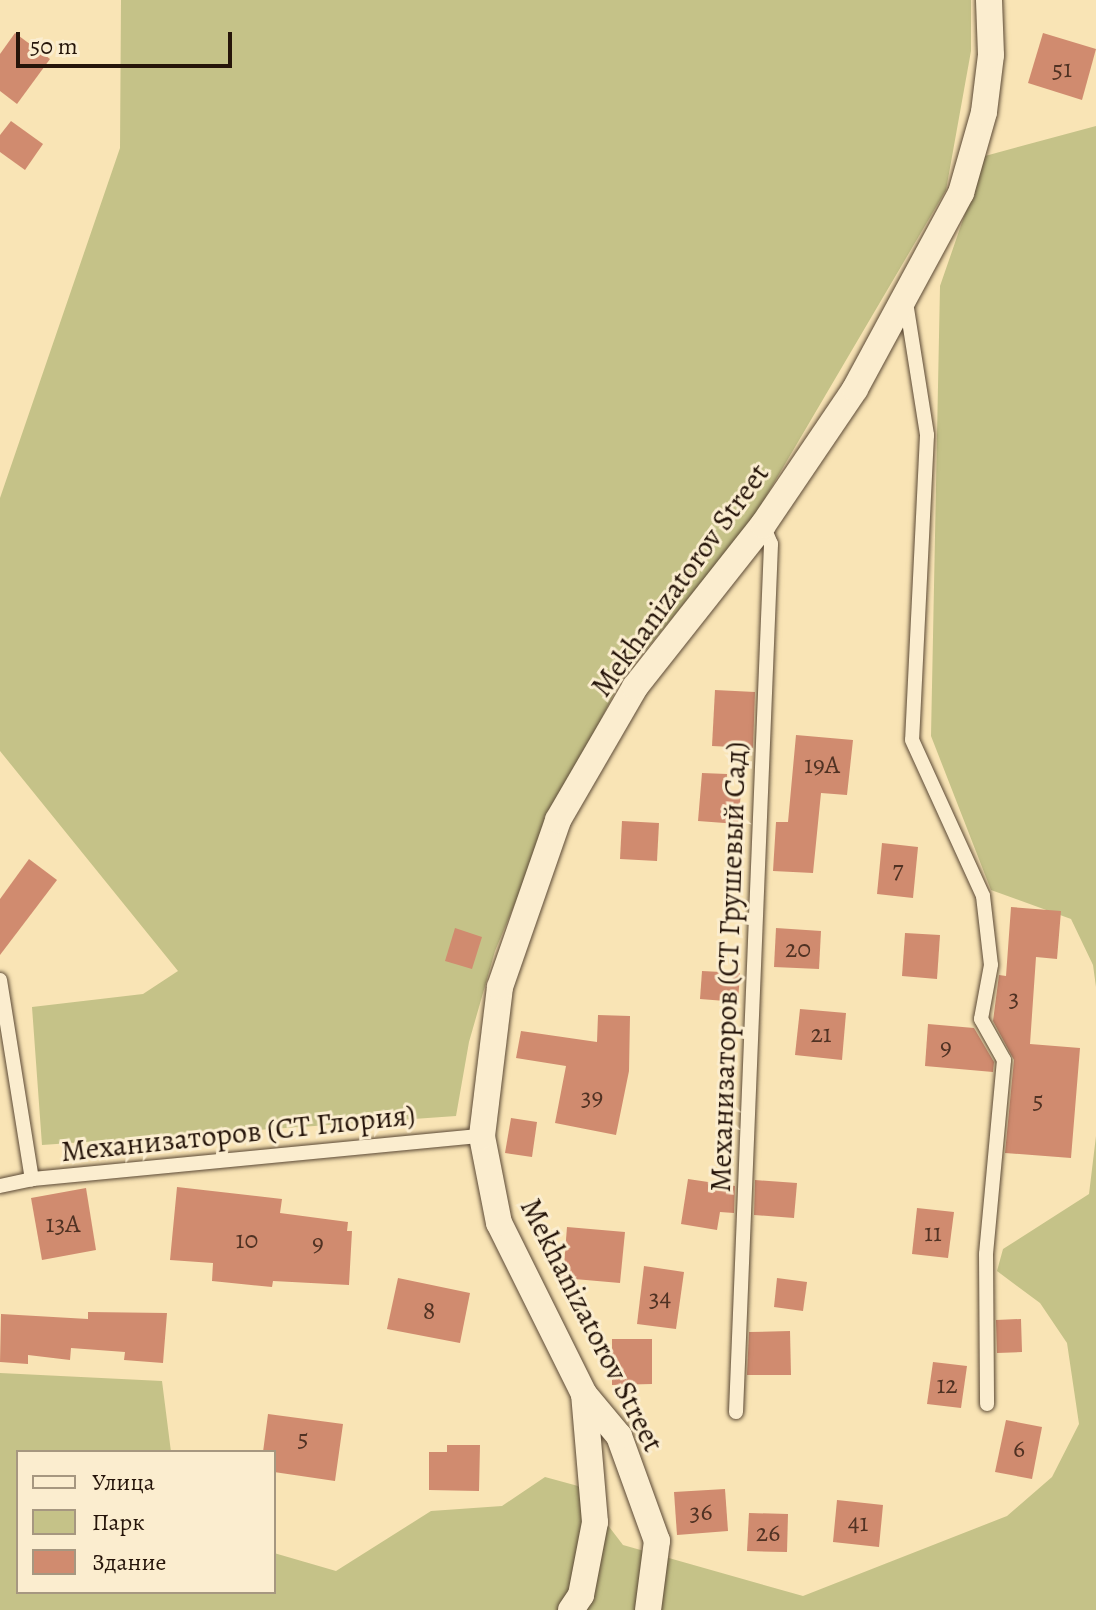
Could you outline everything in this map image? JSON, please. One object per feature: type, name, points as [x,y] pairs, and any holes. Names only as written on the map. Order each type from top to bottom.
[{"type":"street","name":"Mekhanizatorov Street","points":[[648,1610],[657,1541],[619,1436],[584,1394],[499,1223],[482,1136],[500,987],[558,820],[635,687],[763,525],[855,389],[961,193],[984,112],[991,55],[989,0]]},
{"type":"street","points":[[571,1610],[581,1595],[595,1522],[584,1394]]},
{"type":"lane","points":[[905,297],[927,435],[912,740],[983,896],[991,965],[981,1019],[1004,1060],[986,1254],[987,1404]]},
{"type":"lane","name":"Механизаторов (СТ Грушевый Сад)","points":[[736,1412],[771,544],[763,525]]},
{"type":"lane","points":[[0,980],[32,1179]]},
{"type":"lane","name":"Механизаторов (СТ Глория)","points":[[0,1186],[32,1179],[482,1136]]},
{"type":"green space","points":[[121,0],[971,0],[971,51],[946,190],[751,522],[621,680],[550,820],[495,951],[469,1042],[456,1116],[42,1145],[32,1007],[143,994],[178,971],[0,751],[0,498],[120,148]]},
{"type":"green space","points":[[1096,126],[1096,987],[1093,965],[1071,919],[991,890],[931,736],[940,286],[985,156]]},
{"type":"green space","points":[[1096,1136],[1096,1610],[0,1610],[0,1373],[162,1381],[171,1450],[16,1450],[16,1594],[276,1594],[276,1554],[336,1571],[431,1511],[502,1506],[545,1477],[578,1486],[623,1545],[803,1596],[1007,1516],[1052,1477],[1079,1424],[1067,1343],[1040,1303],[997,1271],[1003,1249],[1089,1194]]},
{"type":"building","points":[[15,33],[50,59],[17,104],[0,91],[0,54]]},
{"type":"building","points":[[1043,33],[1096,49],[1082,100],[1028,83]]},
{"type":"building","points":[[11,121],[43,144],[25,170],[0,152],[0,135]]},
{"type":"building","points":[[715,690],[755,692],[753,748],[712,746]]},
{"type":"building","points":[[796,735],[853,740],[847,795],[821,793],[813,873],[773,871],[776,822],[788,822]]},
{"type":"building","points":[[702,773],[727,774],[726,792],[741,793],[738,824],[698,821]]},
{"type":"building","points":[[622,821],[659,823],[657,861],[620,859]]},
{"type":"building","points":[[882,843],[918,847],[913,898],[877,894]]},
{"type":"building","points":[[29,859],[57,880],[0,955],[0,899]]},
{"type":"building","points":[[1011,907],[1061,911],[1057,959],[1036,957],[1030,1044],[1080,1048],[1071,1158],[1005,1153],[1014,1060],[993,1021],[999,975],[1006,976]]},
{"type":"building","points":[[455,928],[482,937],[472,969],[445,961]]},
{"type":"building","points":[[776,928],[821,931],[819,969],[774,967]]},
{"type":"building","points":[[905,933],[940,935],[937,979],[902,976]]},
{"type":"building","points":[[702,971],[740,973],[738,1002],[700,999]]},
{"type":"building","points":[[800,1009],[846,1013],[842,1060],[795,1055]]},
{"type":"building","points":[[598,1015],[630,1016],[629,1071],[616,1135],[555,1123],[566,1066],[516,1058],[521,1031],[597,1042]]},
{"type":"building","points":[[928,1024],[974,1028],[994,1062],[993,1072],[925,1066]]},
{"type":"building","points":[[511,1118],[537,1122],[532,1157],[505,1153]]},
{"type":"building","points":[[688,1179],[735,1186],[734,1213],[720,1212],[717,1230],[681,1224]]},
{"type":"building","points":[[755,1180],[797,1183],[794,1218],[754,1215]]},
{"type":"building","points":[[177,1187],[282,1199],[280,1213],[348,1222],[347,1231],[352,1231],[349,1285],[273,1281],[272,1287],[212,1281],[213,1263],[170,1260]]},
{"type":"building","points":[[86,1188],[96,1250],[42,1260],[31,1198]]},
{"type":"building","points":[[917,1208],[954,1212],[948,1258],[912,1254]]},
{"type":"building","points":[[567,1227],[625,1232],[620,1283],[563,1278]]},
{"type":"building","points":[[644,1266],[684,1272],[676,1329],[637,1324]]},
{"type":"building","points":[[398,1278],[470,1293],[460,1343],[387,1329]]},
{"type":"building","points":[[777,1278],[807,1282],[803,1311],[774,1307]]},
{"type":"building","points":[[88,1312],[167,1313],[163,1363],[124,1360],[125,1352],[71,1348],[70,1360],[28,1355],[28,1364],[0,1362],[1,1314],[88,1319]]},
{"type":"building","points":[[1021,1319],[1022,1352],[997,1353],[996,1320]]},
{"type":"building","points":[[790,1331],[791,1375],[747,1375],[749,1332]]},
{"type":"building","points":[[612,1339],[652,1339],[652,1384],[612,1385]]},
{"type":"building","points":[[933,1362],[967,1366],[961,1408],[927,1404]]},
{"type":"building","points":[[268,1414],[343,1424],[335,1481],[276,1472],[276,1450],[263,1450]]},
{"type":"building","points":[[1006,1420],[1042,1427],[1032,1479],[995,1472]]},
{"type":"building","points":[[447,1445],[480,1445],[479,1491],[429,1490],[429,1452],[447,1452]]},
{"type":"building","points":[[725,1489],[728,1531],[677,1535],[674,1492]]},
{"type":"building","points":[[837,1500],[883,1505],[879,1547],[833,1542]]},
{"type":"building","points":[[749,1513],[788,1514],[787,1552],[747,1551]]}]
